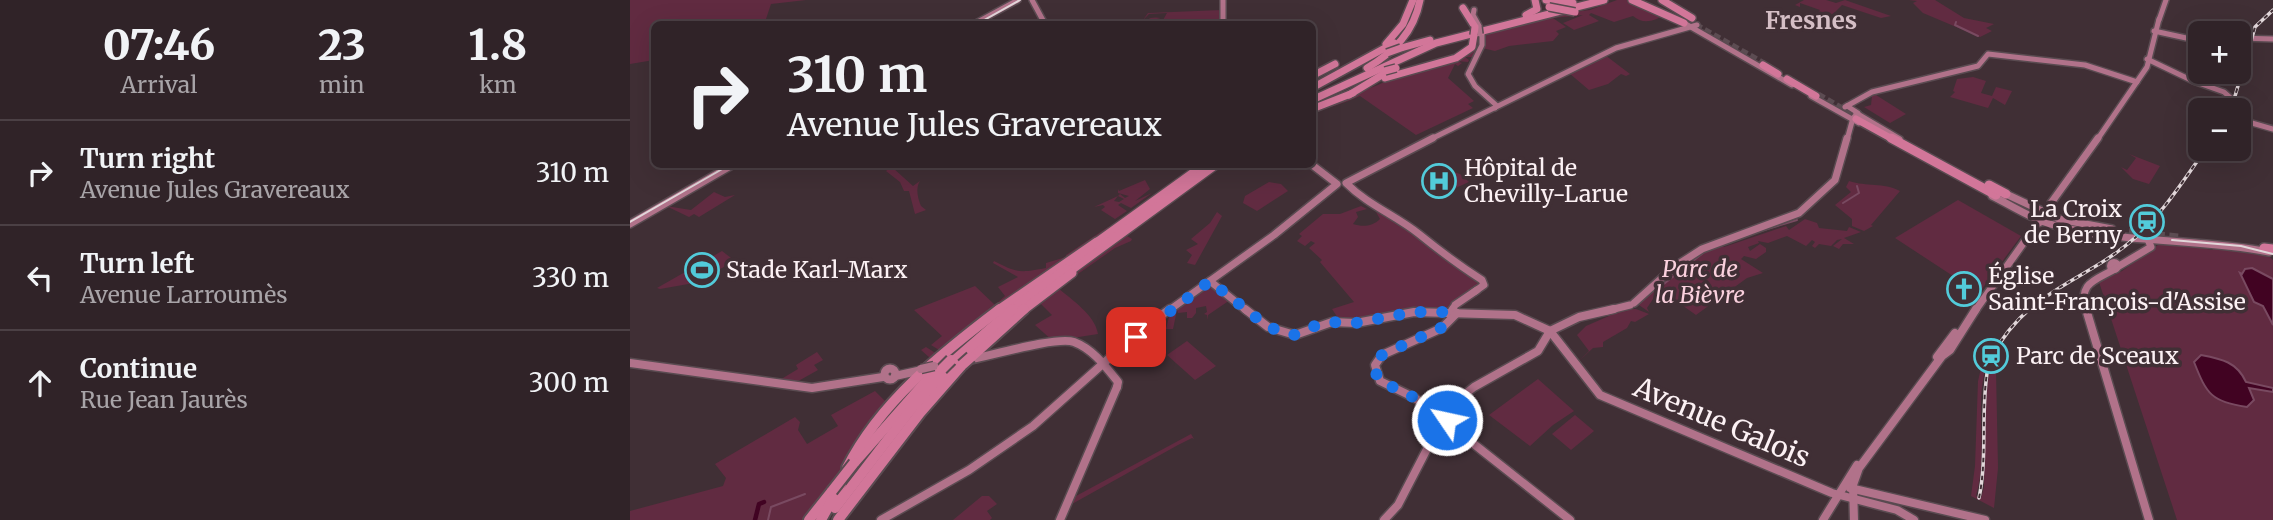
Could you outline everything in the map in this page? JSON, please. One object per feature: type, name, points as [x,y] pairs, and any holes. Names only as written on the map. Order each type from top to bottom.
[{"type":"highway","points":[[1316,96],[1389,41],[1403,24],[1413,0]]},
{"type":"highway","points":[[1316,97],[1384,57],[1401,42],[1414,22],[1421,0]]},
{"type":"highway","points":[[1391,54],[1416,25],[1421,0]]},
{"type":"highway","points":[[1519,17],[1536,10],[1537,0],[1575,12],[1592,9],[1612,0]]},
{"type":"highway","points":[[1316,96],[1349,69],[1391,54],[1588,0]]},
{"type":"highway","points":[[1548,4],[1588,0]]},
{"type":"highway","points":[[1316,97],[1437,41],[1597,0]]},
{"type":"highway","points":[[1316,97],[1418,50],[1475,18],[1604,0]]},
{"type":"highway","points":[[1349,95],[1409,59],[1452,40],[1612,0]]},
{"type":"highway","points":[[1633,0],[1688,22]]},
{"type":"highway","points":[[1647,0],[1688,22]]},
{"type":"highway","points":[[1659,1],[1688,22]]},
{"type":"highway","points":[[1659,1],[1676,9],[1688,22]]},
{"type":"highway","points":[[1316,98],[1364,85],[1475,18]]},
{"type":"highway","points":[[1316,99],[1349,95],[1395,74],[1461,56],[1472,47],[1475,18]]},
{"type":"highway","points":[[1358,62],[1393,44],[1414,22]]},
{"type":"highway","points":[[1342,86],[1396,68],[1461,56]]},
{"type":"highway","points":[[1316,74],[1335,64]]},
{"type":"highway","points":[[1763,65],[1817,95]]},
{"type":"highway","points":[[1316,97],[1365,79]]},
{"type":"highway","points":[[1854,119],[1956,172]]},
{"type":"highway","points":[[1854,119],[1999,196]]},
{"type":"highway","points":[[1188,183],[1202,168]]},
{"type":"highway","points":[[823,520],[950,364],[980,336],[1026,298],[1209,168]]},
{"type":"highway","points":[[1188,183],[1215,168]]},
{"type":"highway","points":[[823,520],[862,440],[895,398],[980,322],[1097,242],[1121,232]]},
{"type":"highway","points":[[831,520],[950,364],[1121,232]]},
{"type":"highway","points":[[809,520],[879,433],[1007,308],[1097,242]]},
{"type":"highway","points":[[838,520],[920,413],[950,364]]},
{"type":"main road","points":[[982,21],[1020,0]]},
{"type":"main road","points":[[1032,0],[1043,21]]},
{"type":"main road","points":[[1223,0],[1223,21]]},
{"type":"main road","points":[[1854,520],[1854,494],[1859,468],[1953,345],[1956,337],[2037,225],[2046,218],[2051,203],[2147,67],[2155,31],[2166,0]]},
{"type":"main road","points":[[1475,18],[1479,48],[1468,72],[1490,106]]},
{"type":"main road","points":[[1475,18],[1482,45],[1475,56]]},
{"type":"main road","points":[[1103,365],[1142,331],[1341,184],[1490,106],[1615,48],[1682,29],[1688,22],[1843,109],[1854,119],[1835,180],[1790,218],[1709,246],[1674,267],[1631,304],[1579,317],[1550,335],[1536,353],[1474,387],[1454,403],[1395,508],[1384,520]]},
{"type":"main road","points":[[2155,31],[2188,38]]},
{"type":"main road","points":[[2251,38],[2273,39]]},
{"type":"main road","points":[[1843,109],[1869,94],[1978,66],[1988,54],[2091,66],[2137,82]]},
{"type":"main road","points":[[2148,59],[2165,65],[2190,80],[2228,94],[2231,98]]},
{"type":"main road","points":[[2251,123],[2273,129]]},
{"type":"main road","points":[[1913,150],[2034,218],[2147,237],[2270,250]]},
{"type":"main road","points":[[1316,167],[1391,219],[1417,232],[1439,252],[1460,263],[1485,285],[1452,312],[1442,328],[1380,356],[1375,366],[1380,381],[1415,398],[1570,520]]},
{"type":"main road","points":[[630,222],[724,168]]},
{"type":"main road","points":[[1999,196],[2032,205],[2040,209],[2046,218]]},
{"type":"main road","points":[[1823,520],[1843,485],[2025,237],[2040,209],[2051,203]]},
{"type":"main road","points":[[882,520],[1040,423],[1142,328],[1311,207]]},
{"type":"main road","points":[[2126,233],[2270,250]]},
{"type":"main road","points":[[2147,237],[2151,247],[2087,285],[2080,297],[2149,520]]},
{"type":"main road","points":[[1210,281],[1272,330],[1294,335],[1315,326],[1414,312],[1452,312],[1509,313],[1550,335]]},
{"type":"main road","name":"Avenue Galois","points":[[1550,335],[1600,395],[1838,495],[1854,494]]},
{"type":"main road","points":[[630,363],[812,388],[884,376],[887,379],[896,373],[1071,343],[1091,353],[1118,382],[1060,520]]},
{"type":"main road","points":[[1843,485],[1854,494],[1910,517]]},
{"type":"main road","points":[[1854,494],[1892,499],[1985,520]]},
{"type":"green space","points":[[630,0],[806,0],[771,4],[766,19],[757,21],[651,21],[651,60],[630,64]]},
{"type":"green space","points":[[1617,0],[1630,0],[1666,14],[1649,21],[1633,16],[1614,22],[1591,13],[1589,15],[1599,21],[1574,30],[1563,23],[1583,15],[1553,18],[1566,27],[1556,31],[1559,34],[1553,41],[1509,46],[1495,51],[1482,48],[1482,32],[1557,14],[1590,10]]},
{"type":"green space","points":[[1804,0],[1836,3],[1845,0],[1891,16],[1881,18],[1842,5],[1830,17],[1823,14],[1818,19],[1814,18],[1820,10],[1800,3],[1800,7],[1795,5]]},
{"type":"green space","points":[[1909,0],[1935,0],[1964,18],[1994,24],[1986,28],[1992,31],[1980,37],[1923,13],[1913,3],[1917,1]]},
{"type":"green space","points":[[1222,10],[1220,21],[1163,20],[1167,13],[1149,14],[1143,20],[1148,13]]},
{"type":"green space","points":[[1479,34],[1479,45],[1472,57],[1465,57],[1468,62],[1457,61],[1462,63],[1458,66],[1455,64],[1448,78],[1474,101],[1468,104],[1473,108],[1416,135],[1360,96],[1316,112],[1316,109],[1396,76],[1464,56],[1475,35]]},
{"type":"green space","points":[[1605,55],[1630,74],[1621,74],[1608,84],[1589,90],[1569,73]]},
{"type":"green space","points":[[1973,77],[1986,81],[1981,93],[1992,96],[1996,87],[2012,91],[2005,105],[1993,98],[1988,108],[1950,97],[1955,92],[1953,91],[1957,79]]},
{"type":"green space","points":[[1876,95],[1906,114],[1890,123],[1864,107],[1871,105],[1872,96]]},
{"type":"green space","points":[[2129,154],[2160,166],[2149,184],[2133,179],[2121,167],[2127,170],[2136,158]]},
{"type":"green space","points":[[893,168],[913,186],[920,181],[918,197],[921,206],[926,210],[915,214],[909,191],[904,191],[900,182],[886,171]]},
{"type":"green space","points":[[1448,170],[1460,174],[1469,182],[1442,194],[1428,183],[1434,182],[1432,172]]},
{"type":"green space","points":[[1145,180],[1150,189],[1135,201],[1152,193],[1131,208],[1121,203],[1118,205],[1127,211],[1115,219],[1101,210],[1105,207],[1103,205],[1094,207],[1118,196],[1129,196],[1118,193],[1118,189],[1119,191]],"holes":[[[1118,196],[1124,199],[1114,201]]]},
{"type":"green space","points":[[1849,181],[1887,186],[1900,191],[1871,225],[1873,226],[1864,231],[1852,226],[1852,219],[1835,205],[1851,192],[1846,187]]},
{"type":"green space","points":[[1269,182],[1281,184],[1288,191],[1257,211],[1243,203],[1245,196]]},
{"type":"green space","points":[[714,192],[725,197],[735,195],[699,217],[694,214],[689,217],[666,206],[691,210]]},
{"type":"green space","points":[[1958,200],[2021,236],[1979,293],[1895,238]]},
{"type":"green space","points":[[1361,206],[1367,209],[1356,212],[1358,217],[1353,224],[1374,224],[1380,219],[1376,212],[1456,262],[1482,284],[1447,311],[1362,321],[1338,318],[1332,309],[1354,302],[1320,262],[1322,260],[1309,248],[1315,243],[1311,241],[1305,246],[1297,241],[1302,236],[1299,234],[1323,214],[1340,214]]},
{"type":"green space","points":[[1217,212],[1222,216],[1195,265],[1187,263],[1192,255],[1186,250],[1198,244],[1191,239],[1210,223]]},
{"type":"green space","name":"Parc de la Bièvre","points":[[1805,219],[1817,223],[1819,228],[1847,231],[1849,227],[1861,232],[1844,238],[1854,244],[1843,244],[1839,249],[1833,246],[1842,239],[1831,246],[1819,244],[1815,248],[1812,246],[1815,242],[1812,240],[1806,246],[1787,236],[1768,243],[1758,241],[1759,243],[1748,247],[1750,251],[1760,244],[1766,248],[1766,252],[1756,259],[1744,256],[1741,259],[1763,273],[1747,278],[1696,315],[1662,291],[1656,295],[1664,297],[1661,301],[1655,296],[1647,308],[1649,312],[1636,303],[1676,271],[1720,245],[1724,247],[1786,226],[1789,230]]},
{"type":"green space","points":[[1108,227],[1112,229],[919,368],[918,366],[930,358],[921,350],[926,347],[937,354],[939,350],[931,345],[942,336],[914,310],[975,286],[995,305],[1005,296],[998,287],[1018,277],[993,263],[994,261],[1019,271],[1046,268],[1046,263],[1066,257]]},
{"type":"green space","points":[[1127,236],[1131,241],[1115,248],[1058,288],[1088,314],[1098,334],[1053,341],[1035,325],[1052,315],[1039,302],[980,356],[985,346],[1057,287]]},
{"type":"green space","name":"Parc de Sceaux","points":[[2162,242],[2213,250],[2210,245],[2268,255],[2273,260],[2273,520],[2177,520],[2099,282],[2122,271]]},
{"type":"green space","points":[[722,251],[735,261],[694,283],[657,288]]},
{"type":"green space","points":[[1209,285],[1230,300],[1208,315],[1207,320],[1207,315],[1204,314],[1207,312],[1206,306],[1196,308],[1192,318],[1187,318],[1187,312],[1178,313],[1177,310],[1173,329],[1166,329],[1170,313]]},
{"type":"green space","name":"Parc de la Bièvre","points":[[1636,309],[1649,314],[1635,322],[1631,321],[1627,328],[1603,342],[1603,347],[1593,348],[1578,362],[1589,351],[1577,335],[1586,326],[1609,316],[1604,314]]},
{"type":"green space","points":[[1187,341],[1216,366],[1195,380],[1167,355]]},
{"type":"green space","points":[[817,352],[823,360],[814,365],[818,370],[793,384],[778,381],[798,369],[796,365]]},
{"type":"green space","points":[[1982,364],[1986,366],[1981,399],[1980,480],[1976,496],[1981,498],[1984,487],[1985,400],[1990,368],[1996,370],[1998,468],[1994,508],[1971,496],[1975,466],[1978,381]]},
{"type":"green space","points":[[915,372],[844,472],[805,520],[630,520],[630,511],[723,486],[726,478],[715,464],[795,417],[800,422],[798,430],[807,444],[838,426],[831,415],[875,391],[885,401]]},
{"type":"green space","points":[[1538,379],[1574,411],[1553,425],[1530,446],[1489,415]]},
{"type":"green space","points":[[1575,415],[1594,431],[1571,450],[1552,434]]},
{"type":"green space","points":[[1191,434],[1194,439],[1178,445],[1072,504],[1076,496]]},
{"type":"green space","points":[[982,496],[989,496],[997,504],[987,511],[992,518],[990,520],[953,520]]},
{"type":"shaded area","points":[[2252,268],[2273,279],[2273,325],[2263,306],[2254,302],[2240,273]]},
{"type":"shaded area","points":[[2201,355],[2228,362],[2246,382],[2273,388],[2273,392],[2249,388],[2254,400],[2247,407],[2218,399],[2207,389],[2194,362]]},
{"type":"waterway","points":[[1956,22],[1955,25],[1978,36]]},
{"type":"waterway","points":[[1843,203],[1859,193],[1857,186]]},
{"type":"waterway","points":[[1751,234],[1797,220]]},
{"type":"waterway","points":[[1660,287],[1703,253]]},
{"type":"waterway","points":[[768,520],[771,507],[805,494]]},
{"type":"waterway","points":[[755,520],[759,504],[764,502]]},
{"type":"tunnel","points":[[1686,20],[1764,64]]},
{"type":"tunnel","points":[[1375,71],[1388,59]]},
{"type":"tunnel","points":[[1818,95],[1858,118]]},
{"type":"tunnel","points":[[2004,199],[2053,219]]},
{"type":"tunnel","points":[[2070,224],[2104,232]]},
{"type":"tunnel","points":[[2102,230],[2178,238]]},
{"type":"tram line","points":[[982,21],[1020,0]]},
{"type":"tram line","points":[[630,222],[724,168]]},
{"type":"tram line","points":[[2172,240],[2241,246],[2273,254]]},
{"type":"railway","points":[[2234,98],[2255,27],[2273,10]]},
{"type":"railway","points":[[1991,358],[2006,335],[2039,301],[2116,253],[2136,237],[2156,217],[2197,161]]},
{"type":"railway","points":[[1979,498],[1988,367]]},
{"type":"place","name":"Hôpital de Chevilly-Larue","points":[[1439,181]]},
{"type":"place","name":"La Croix de Berny","points":[[2147,222]]},
{"type":"place","name":"Stade Karl-Marx","points":[[702,270]]},
{"type":"place","name":"Église Saint-François-d'Assise","points":[[1964,289]]},
{"type":"place","name":"Parc de Sceaux","points":[[1991,356]]},
{"type":"district","name":"Fresnes","points":[[1811,21]]},
{"type":"route","points":[[1136,337],[1210,281],[1268,327],[1294,335],[1332,322],[1356,323],[1414,312],[1443,312],[1448,317],[1443,327],[1380,356],[1375,366],[1380,381],[1415,398],[1447,420]]}]
